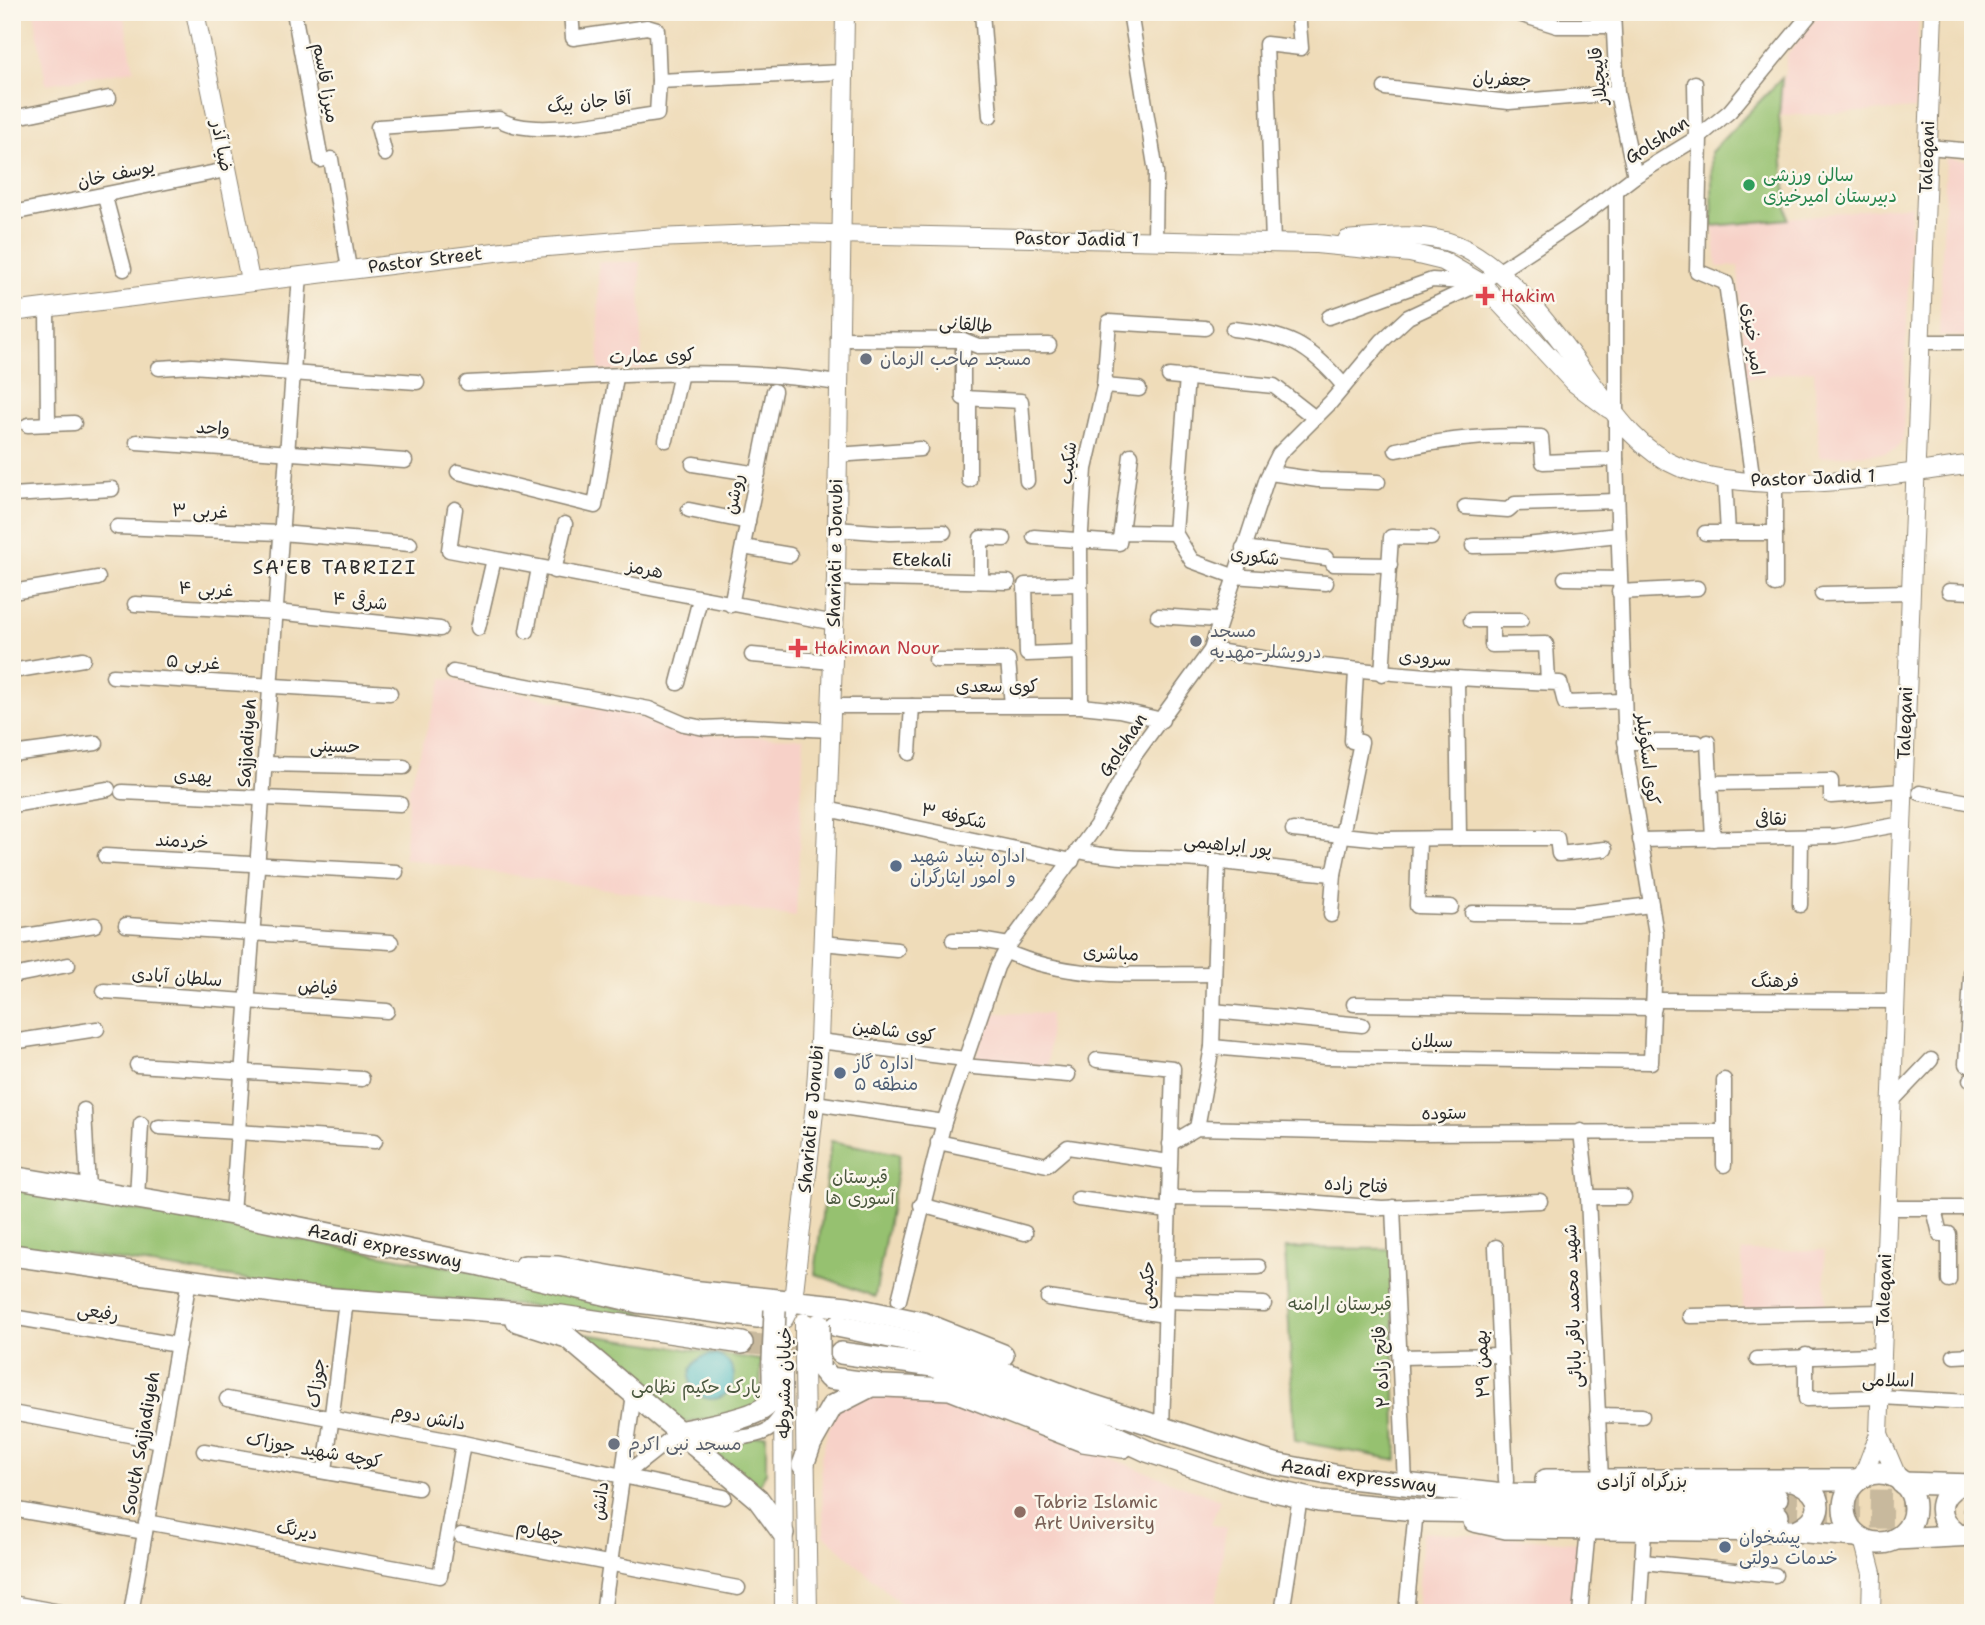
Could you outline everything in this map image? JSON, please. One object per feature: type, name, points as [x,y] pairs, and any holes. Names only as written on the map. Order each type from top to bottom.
[{"type":"highway","name":"Azadi expressway","points":[[12,1177],[232,1214],[481,1265],[638,1302],[777,1309],[847,1307],[923,1323],[1086,1388],[1130,1418]]},
{"type":"highway","points":[[12,1255],[346,1300],[561,1316],[742,1343]]},
{"type":"highway","points":[[847,1307],[820,1324],[811,1366],[829,1378],[950,1389],[1083,1441],[1147,1451]]},
{"type":"highway","points":[[679,1432],[757,1413],[763,1409],[772,1397],[778,1363],[777,1309]]},
{"type":"highway","points":[[478,1310],[567,1337],[758,1499],[783,1533]]},
{"type":"highway","name":"Azadi expressway","points":[[820,1324],[933,1346],[1130,1418],[1275,1464],[1350,1478],[1495,1494],[1777,1507],[1422,1510],[1300,1497],[1248,1485],[1147,1451],[1087,1423],[976,1379],[933,1366],[841,1353]]},
{"type":"highway","points":[[803,1465],[811,1443],[832,1406],[871,1386],[885,1385]]},
{"type":"highway","points":[[1860,1538],[1849,1528],[1844,1505],[1847,1493],[1861,1478],[1886,1474],[1900,1481],[1965,1485]]},
{"type":"highway","name":"بزرگراه آزادی","points":[[1416,1485],[1506,1480],[1796,1481],[1861,1478]]},
{"type":"highway","points":[[1795,1531],[1809,1526],[1817,1514],[1818,1499],[1810,1487],[1796,1481]]},
{"type":"highway","points":[[1896,1538],[1905,1531],[1914,1509],[1912,1497],[1900,1481]]},
{"type":"highway","points":[[1965,1485],[1947,1492],[1941,1503],[1941,1516],[1946,1527],[1965,1535]]},
{"type":"highway","points":[[1422,1510],[1506,1528],[1795,1531],[1860,1538],[1877,1543],[1896,1538],[1965,1535]]},
{"type":"main road","name":"ضیا آذر","points":[[195,12],[250,280]]},
{"type":"main road","name":"Shariati e Jonubi","points":[[777,1309],[815,1103],[835,623],[839,234],[845,12]]},
{"type":"main road","name":"Taleqani","points":[[1861,1478],[1880,1434],[1902,824],[1911,792],[1910,592],[1933,12]]},
{"type":"main road","name":"Pastor Jadid 1","points":[[839,234],[1315,244],[1427,256],[1443,261],[1481,283],[1573,382],[1612,413],[1649,449],[1670,462],[1699,474],[1753,482],[1775,482],[1914,473],[1973,464]]},
{"type":"main road","name":"Pastor Street","points":[[12,312],[250,280],[584,243],[724,235],[839,234]]},
{"type":"main road","name":"Pastor Jadid 1","points":[[1315,244],[1377,237],[1434,239],[1455,244],[1497,270],[1586,375],[1612,413]]},
{"type":"main road","name":"خیابان مشروطه","points":[[777,1309],[820,1324]]},
{"type":"main road","name":"خیابان مشروطه","points":[[778,1363],[783,1413],[784,1613]]},
{"type":"main road","name":"خیابان مشروطه","points":[[808,1613],[803,1465],[811,1366]]},
{"type":"main road","name":"Taleqani","points":[[1880,1434],[1900,1481]]},
{"type":"main road","points":[[1860,1538],[1872,1573],[1871,1613]]},
{"type":"street","name":"میرزا قاسم","points":[[294,12],[349,269]]},
{"type":"street","points":[[571,12],[573,38],[647,27],[657,30],[659,81],[843,72]]},
{"type":"street","points":[[982,12],[990,116]]},
{"type":"street","points":[[1130,12],[1156,172],[1154,240]]},
{"type":"street","points":[[1273,243],[1266,44],[1301,48],[1298,12]]},
{"type":"street","name":"Golshan","points":[[899,1300],[944,1122],[997,967],[1096,827],[1134,757],[1211,650],[1233,576],[1279,454],[1315,418],[1382,341],[1408,317],[1481,283],[1497,270],[1576,221],[1635,176],[1698,137],[1730,111],[1812,12]]},
{"type":"street","points":[[1522,15],[1557,26],[1613,19]]},
{"type":"street","name":"قاپیچیلار","points":[[1613,19],[1617,93],[1635,176]]},
{"type":"street","name":"آقا جان بیگ","points":[[384,154],[378,127],[499,119],[511,126],[553,127],[657,114],[659,81]]},
{"type":"street","points":[[1695,83],[1698,137]]},
{"type":"street","name":"جعفریان","points":[[1385,88],[1509,102],[1617,93]]},
{"type":"street","points":[[12,118],[109,98]]},
{"type":"street","name":"امیر خیزی","points":[[1698,137],[1697,271],[1726,284],[1753,482]]},
{"type":"street","points":[[1928,147],[1973,151]]},
{"type":"street","name":"یوسف خان","points":[[12,213],[106,197],[226,170]]},
{"type":"street","name":"کوی اسکوئیلر","points":[[1616,190],[1612,413],[1616,459],[1622,701],[1625,742],[1656,934],[1651,1062]]},
{"type":"street","points":[[106,197],[124,269]]},
{"type":"street","name":"Sajjadiyeh","points":[[232,1214],[300,275]]},
{"type":"street","points":[[1329,317],[1432,280],[1481,283]]},
{"type":"street","points":[[47,307],[48,424]]},
{"type":"street","name":"شکیب","points":[[1081,706],[1080,583],[1085,469],[1104,386],[1108,322],[1205,328]]},
{"type":"street","points":[[1233,329],[1292,339],[1322,360],[1344,386]]},
{"type":"street","name":"طالقانی","points":[[838,339],[963,340],[978,346],[1049,345]]},
{"type":"street","points":[[963,340],[963,398],[1021,401],[1027,481]]},
{"type":"street","points":[[1920,342],[1973,342]]},
{"type":"street","points":[[159,368],[192,366],[416,382]]},
{"type":"street","points":[[666,440],[681,373]]},
{"type":"street","name":"کوی عمارت","points":[[467,383],[681,373],[777,374],[838,383]]},
{"type":"street","points":[[1169,376],[1274,386],[1315,418]]},
{"type":"street","points":[[458,472],[595,506],[615,377]]},
{"type":"street","points":[[1034,537],[1081,540],[1175,534],[1187,377]]},
{"type":"street","points":[[1104,386],[1139,389]]},
{"type":"street","name":"روشن","points":[[731,605],[774,391]]},
{"type":"street","points":[[969,398],[969,480]]},
{"type":"street","points":[[28,425],[74,423]]},
{"type":"street","points":[[1396,450],[1445,440],[1520,436],[1541,438],[1543,462],[1616,459]]},
{"type":"street","name":"واحد","points":[[137,442],[405,461]]},
{"type":"street","points":[[837,455],[920,449]]},
{"type":"street","points":[[1120,538],[1131,455]]},
{"type":"street","points":[[693,464],[758,474]]},
{"type":"street","points":[[1270,473],[1318,480],[1378,482]]},
{"type":"street","points":[[1725,479],[1728,533]]},
{"type":"street","points":[[1775,482],[1775,585]]},
{"type":"street","points":[[12,495],[111,489]]},
{"type":"street","points":[[1465,507],[1508,510],[1516,504],[1617,501]]},
{"type":"street","name":"هرمز","points":[[455,509],[449,550],[835,623]]},
{"type":"street","points":[[688,510],[748,522]]},
{"type":"street","points":[[554,571],[565,524]]},
{"type":"street","name":"۳ غربی","points":[[117,527],[281,533],[410,544]]},
{"type":"street","points":[[836,529],[889,533],[944,532]]},
{"type":"street","points":[[1705,533],[1775,534]]},
{"type":"street","name":"شکوری","points":[[1175,534],[1192,561],[1233,576],[1326,583]]},
{"type":"street","points":[[1473,546],[1526,545],[1618,535]]},
{"type":"street","points":[[1382,674],[1391,537],[1431,538]]},
{"type":"street","points":[[981,581],[981,538],[1004,539]]},
{"type":"street","points":[[743,547],[790,555]]},
{"type":"street","points":[[1243,548],[1330,561],[1390,565]]},
{"type":"street","points":[[478,628],[494,559]]},
{"type":"street","points":[[527,631],[539,568]]},
{"type":"street","points":[[12,592],[98,578]]},
{"type":"street","name":"Etekali","points":[[836,578],[1007,582]]},
{"type":"street","points":[[1565,578],[1619,586],[1697,588]]},
{"type":"street","points":[[1080,583],[1025,584],[1027,654],[1080,652]]},
{"type":"street","points":[[1949,591],[1973,592]]},
{"type":"street","points":[[1822,594],[1910,592]]},
{"type":"street","points":[[678,683],[700,599]]},
{"type":"street","name":"۴ غربی","points":[[135,604],[276,612]]},
{"type":"street","name":"۴ شرقی","points":[[276,612],[440,629]]},
{"type":"street","points":[[1158,616],[1218,620]]},
{"type":"street","points":[[1471,620],[1521,620]]},
{"type":"street","points":[[1492,620],[1492,645],[1546,644],[1548,682],[1560,683],[1565,703],[1622,701]]},
{"type":"street","name":"سرودی","points":[[1211,650],[1356,672],[1457,680],[1548,682]]},
{"type":"street","points":[[752,655],[833,662]]},
{"type":"street","points":[[12,671],[83,659]]},
{"type":"street","points":[[936,660],[1007,660],[1012,705]]},
{"type":"street","points":[[453,672],[649,709],[684,724],[704,728],[747,726],[830,730]]},
{"type":"street","points":[[1331,915],[1334,874],[1361,742],[1352,741],[1356,672]]},
{"type":"street","name":"۵ غربی","points":[[113,676],[390,693]]},
{"type":"street","points":[[1457,680],[1459,838]]},
{"type":"street","name":"کوی سعدی","points":[[831,706],[1081,706],[1119,710],[1162,720]]},
{"type":"street","points":[[909,753],[912,706]]},
{"type":"street","points":[[1625,742],[1702,742],[1710,783],[1713,839]]},
{"type":"street","points":[[12,754],[96,743]]},
{"type":"street","name":"حسینی","points":[[265,764],[404,767]]},
{"type":"street","points":[[1710,783],[1831,781],[1831,796],[1911,792],[1973,803]]},
{"type":"street","name":"یهدی","points":[[12,805],[115,790],[400,804]]},
{"type":"street","name":"شکوفه ۳","points":[[827,809],[1075,856]]},
{"type":"street","name":"نقافی","points":[[1640,840],[1801,838],[1845,835],[1902,824]]},
{"type":"street","points":[[1293,830],[1419,840],[1557,838],[1559,854],[1605,849]]},
{"type":"street","points":[[1800,905],[1801,838]]},
{"type":"street","points":[[1419,840],[1417,906],[1451,907]]},
{"type":"street","name":"خردمند","points":[[105,856],[396,872]]},
{"type":"street","name":"پور ابراهیمی","points":[[1075,856],[1218,862],[1334,874]]},
{"type":"street","points":[[1170,1144],[1197,1128],[1212,1047],[1218,862]]},
{"type":"street","points":[[1472,913],[1576,914],[1651,905]]},
{"type":"street","points":[[12,938],[94,925]]},
{"type":"street","points":[[125,925],[391,942]]},
{"type":"street","name":"مباشری","points":[[953,940],[980,940],[1008,949],[1039,964],[1090,972],[1214,974]]},
{"type":"street","points":[[822,943],[897,950]]},
{"type":"street","points":[[1966,1064],[1973,944]]},
{"type":"street","points":[[12,976],[68,965]]},
{"type":"street","name":"سلطان آبادی","points":[[104,991],[247,1001]]},
{"type":"street","name":"فیاض","points":[[247,1001],[387,1011]]},
{"type":"street","name":"فرهنگ","points":[[1354,1004],[1895,1001]]},
{"type":"street","points":[[1213,1011],[1362,1025]]},
{"type":"street","points":[[12,1042],[97,1029]]},
{"type":"street","name":"کوی شاهین","points":[[818,1041],[1068,1075]]},
{"type":"street","name":"سبلان","points":[[1212,1047],[1352,1058],[1651,1062]]},
{"type":"street","name":"حکیمی","points":[[1097,1060],[1173,1068],[1162,1428]]},
{"type":"street","points":[[1891,1101],[1931,1060]]},
{"type":"street","points":[[137,1065],[362,1079]]},
{"type":"street","points":[[1724,1080],[1724,1165]]},
{"type":"street","points":[[815,1103],[944,1122]]},
{"type":"street","points":[[84,1110],[88,1190]]},
{"type":"street","points":[[137,1198],[141,1124]]},
{"type":"street","points":[[159,1127],[375,1141]]},
{"type":"street","name":"ستوده","points":[[1197,1128],[1407,1133],[1723,1132]]},
{"type":"street","name":"شهید محمد باقر بابائی","points":[[1581,1131],[1588,1197],[1601,1480]]},
{"type":"street","points":[[939,1142],[1047,1165],[1068,1147],[1170,1162]]},
{"type":"street","points":[[1588,1197],[1624,1196]]},
{"type":"street","name":"فتاح زاده","points":[[1078,1199],[1168,1204],[1269,1199],[1393,1207],[1540,1200]]},
{"type":"street","points":[[921,1205],[1025,1233]]},
{"type":"street","name":"فاتح زاده ۲","points":[[1393,1207],[1400,1357],[1416,1485]]},
{"type":"street","points":[[1887,1208],[1970,1208]]},
{"type":"street","points":[[1934,1209],[1940,1234],[1949,1234],[1949,1280]]},
{"type":"street","name":"۲۹ بهمن","points":[[1496,1247],[1506,1480]]},
{"type":"street","points":[[1167,1268],[1259,1267]]},
{"type":"street","name":"South Sajjadiyeh","points":[[131,1613],[189,1280]]},
{"type":"street","points":[[1048,1298],[1166,1308],[1264,1304]]},
{"type":"street","name":"جوزاک","points":[[325,1471],[346,1300]]},
{"type":"street","points":[[1690,1315],[1884,1312]]},
{"type":"street","name":"رفیعی","points":[[12,1317],[178,1345]]},
{"type":"street","points":[[1400,1357],[1500,1355]]},
{"type":"street","points":[[1757,1359],[1806,1355],[1872,1355]]},
{"type":"street","name":"اسلامی","points":[[1806,1355],[1806,1399],[1881,1397],[1970,1402]]},
{"type":"street","points":[[1954,1356],[1973,1356]]},
{"type":"street","name":"دانش","points":[[603,1613],[635,1394]]},
{"type":"street","name":"دانش دوم","points":[[227,1399],[463,1443],[724,1497]]},
{"type":"street","points":[[12,1413],[161,1441]]},
{"type":"street","points":[[623,1476],[679,1432],[706,1439],[736,1436],[768,1430],[783,1413]]},
{"type":"street","points":[[1597,1415],[1642,1416]]},
{"type":"street","name":"دیرنگ","points":[[12,1509],[146,1527],[440,1576],[463,1443]]},
{"type":"street","name":"کوچه شهید جوزاک","points":[[204,1451],[418,1488]]},
{"type":"street","points":[[1282,1613],[1300,1497]]},
{"type":"street","points":[[1406,1613],[1422,1510]]},
{"type":"street","points":[[1580,1613],[1588,1529]]},
{"type":"street","points":[[1639,1613],[1644,1531]]},
{"type":"street","name":"چهارم","points":[[461,1535],[738,1588]]},
{"type":"street","points":[[1643,1562],[1775,1575]]},
{"type":"street","points":[[12,1603],[65,1613]]},
{"type":"shaded area","points":[[34,12],[123,12],[134,70],[46,84]]},
{"type":"shaded area","points":[[1820,12],[1919,12],[1915,109],[1779,116],[1787,55]]},
{"type":"shaded area","points":[[1946,158],[1973,161],[1973,337],[1939,336]]},
{"type":"shaded area","points":[[1911,205],[1903,439],[1897,449],[1885,453],[1819,457],[1814,370],[1745,378],[1738,266],[1717,267],[1713,226]]},
{"type":"shaded area","points":[[598,262],[640,262],[642,369],[599,371]]},
{"type":"shaded area","points":[[443,678],[644,718],[674,730],[721,736],[804,738],[796,917],[404,859],[409,788]]},
{"type":"shaded area","points":[[991,1013],[1050,1014],[1048,1070],[974,1064]]},
{"type":"shaded area","points":[[1824,1250],[1826,1307],[1743,1309],[1742,1251]]},
{"type":"shaded area","name":"Tabriz Islamic Art University","points":[[862,1395],[948,1396],[1220,1500],[1211,1524],[1226,1528],[1215,1613],[911,1613],[824,1535],[821,1457],[828,1430],[838,1407]]},
{"type":"shaded area","points":[[1422,1532],[1577,1542],[1570,1613],[1416,1613]]},
{"type":"green space","name":"سالن ورزشی دبیرستان امیرخیزی","points":[[1782,78],[1779,116],[1788,219],[1713,226],[1711,152]]},
{"type":"green space","name":"قبرستان آسوری ها","points":[[831,1141],[900,1154],[875,1297],[815,1274]]},
{"type":"green space","points":[[12,1188],[455,1268],[659,1317],[305,1288],[12,1244]]},
{"type":"green space","name":"قبرستان ارامنه","points":[[1285,1248],[1391,1249],[1397,1460],[1295,1441]]},
{"type":"green space","name":"پارک حکیم نظامی","points":[[578,1333],[761,1360],[760,1409],[687,1423],[670,1415]]},
{"type":"green space","points":[[766,1435],[766,1472],[758,1488],[704,1444]]},
{"type":"water","points":[[712,1355],[727,1362],[734,1377],[727,1392],[712,1399],[697,1392],[690,1377],[697,1362]]},
{"type":"tunnel","points":[[742,1343],[823,1351]]},
{"type":"tunnel","points":[[1777,1498],[1973,1502]]},
{"type":"tunnel","points":[[1778,1516],[1973,1520]]},
{"type":"place","name":"سالن ورزشی دبیرستان امیرخیزی","points":[[1749,185]]},
{"type":"place","name":"Hakim","points":[[1485,296]]},
{"type":"place","name":"مسجد صاحب الزمان","points":[[866,359]]},
{"type":"place","name":"مسجد درویشلر-مهدیه","points":[[1196,641]]},
{"type":"place","name":"Hakiman Nour","points":[[798,648]]},
{"type":"place","name":"اداره بنیاد شهید و امور ایثارگران","points":[[896,866]]},
{"type":"place","name":"اداره گاز منطقه ۵","points":[[840,1073]]},
{"type":"place","name":"مسجد نبی اکرم","points":[[614,1444]]},
{"type":"place","name":"Tabriz Islamic Art University","points":[[1020,1512]]},
{"type":"place","name":"پیشخوان خدمات دولتی","points":[[1725,1547]]},
{"type":"district","name":"SA'EB TABRIZI","points":[[335,567]]}]
